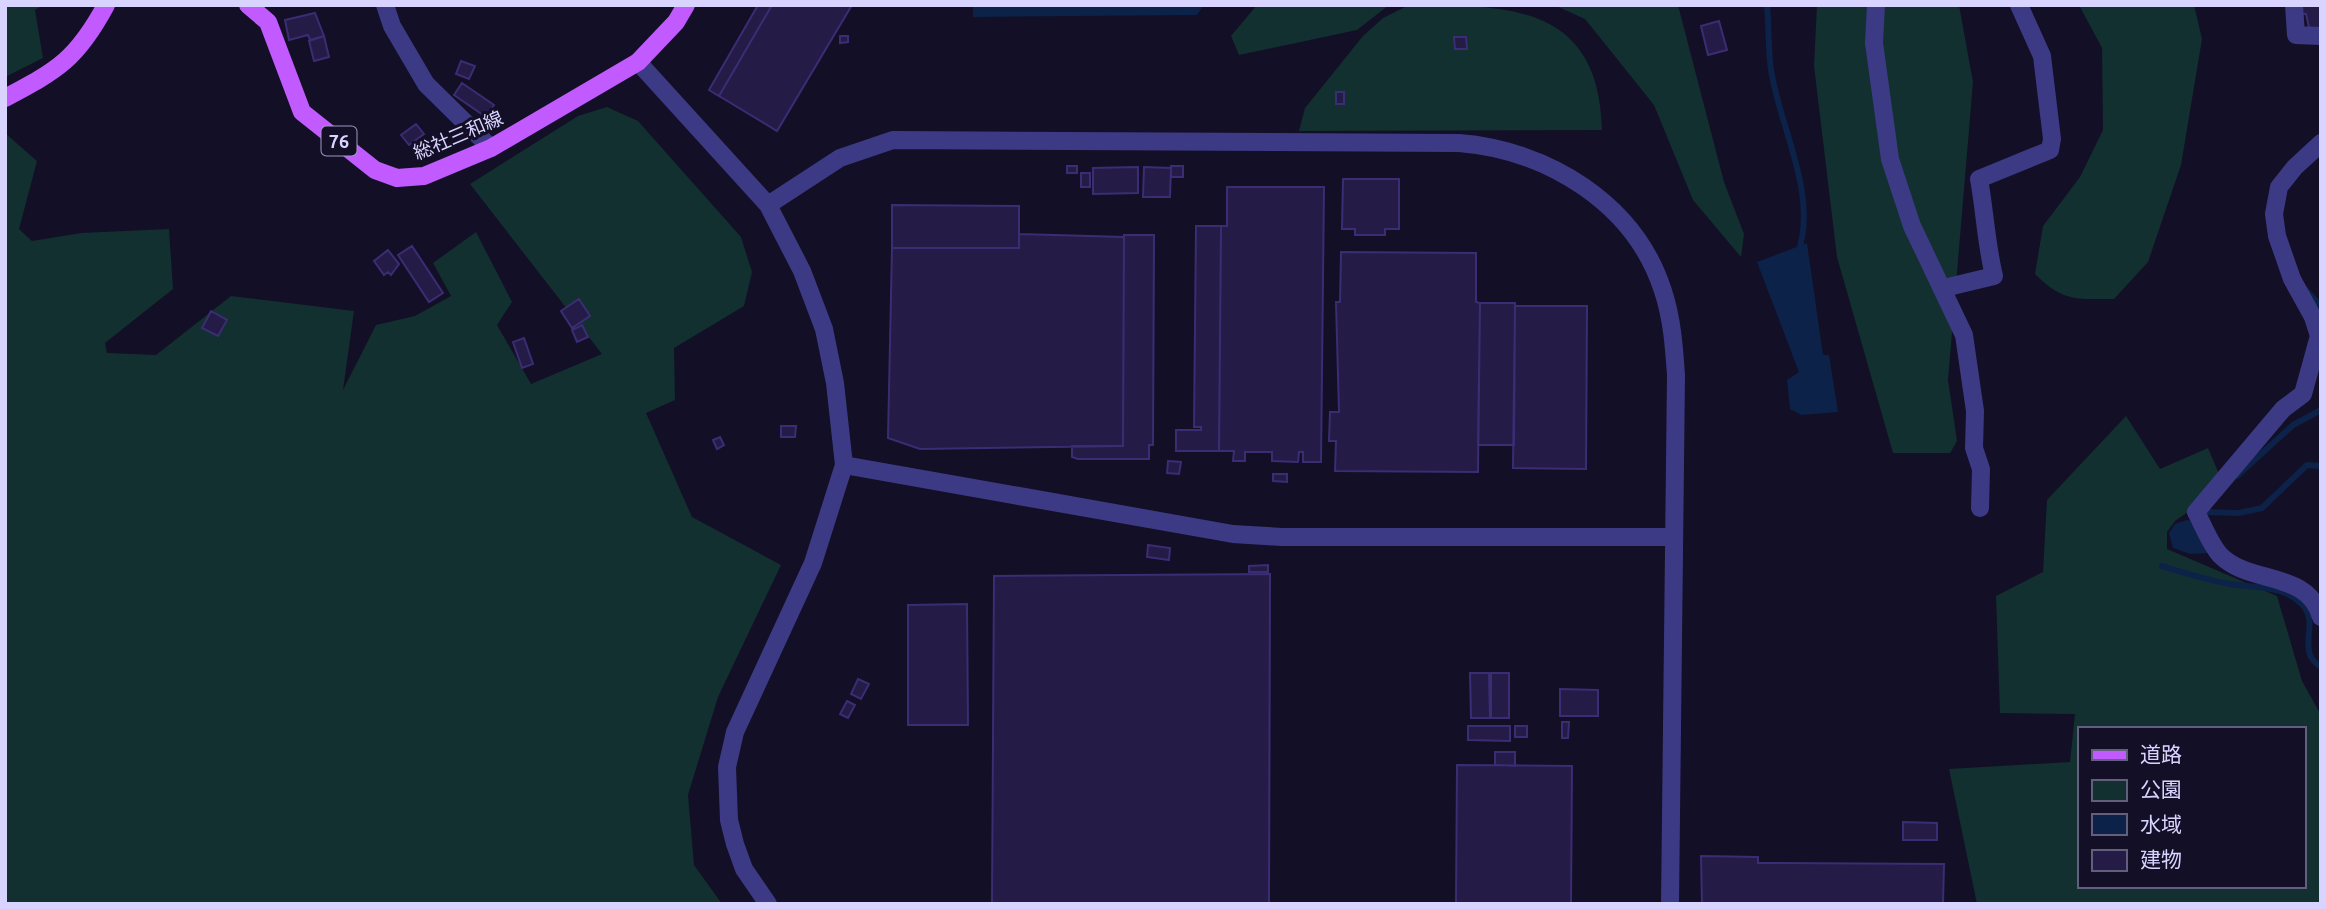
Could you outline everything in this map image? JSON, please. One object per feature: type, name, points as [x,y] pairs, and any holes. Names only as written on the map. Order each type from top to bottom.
[{"type":"main road","points":[[5,98],[62,65],[88,40],[106,5]]},
{"type":"main road","name":"総社三和線","points":[[248,5],[268,22],[302,113],[375,170],[397,177],[424,176],[491,148],[638,62],[676,22],[687,5]]},
{"type":"street","points":[[384,5],[392,26],[426,84],[491,148]]},
{"type":"street","points":[[1876,5],[1874,43],[1890,159],[1912,226],[1944,288],[1964,335],[1971,377],[1974,447],[1981,469],[1979,509]]},
{"type":"street","points":[[1944,288],[1994,276],[1984,232],[1986,216],[1979,179],[2050,149],[2052,139],[2042,55],[2019,5]]},
{"type":"street","points":[[2294,5],[2296,35],[2321,37]]},
{"type":"street","points":[[638,62],[768,205],[802,271],[824,329],[835,383],[844,465],[813,563],[735,732],[727,767],[729,820],[735,844],[749,879],[768,904]]},
{"type":"street","points":[[768,205],[840,158],[892,140],[1459,143],[1488,145],[1536,159],[1581,184],[1615,213],[1643,250],[1662,288],[1670,313],[1676,375],[1670,904]]},
{"type":"street","points":[[2321,143],[2280,187],[2274,214],[2277,236],[2292,279],[2313,317],[2319,336],[2303,394],[2283,409],[2237,460],[2196,512],[2218,554],[2240,570],[2301,588],[2315,600],[2321,617]]},
{"type":"street","points":[[844,465],[1233,534],[1282,537],[1673,537]]},
{"type":"green space","points":[[5,5],[43,5],[35,10],[43,58],[5,77]]},
{"type":"green space","points":[[1257,5],[1389,5],[1357,30],[1239,55],[1231,36]]},
{"type":"green space","points":[[1409,5],[1446,5],[1513,11],[1541,20],[1566,35],[1584,57],[1597,88],[1602,130],[1299,131],[1305,108],[1363,36],[1383,18]]},
{"type":"green space","points":[[1554,5],[1678,5],[1724,182],[1744,234],[1741,257],[1693,200],[1654,105],[1585,19]]},
{"type":"green space","points":[[1817,5],[1959,5],[1973,82],[1948,380],[1957,441],[1950,453],[1893,453],[1837,257],[1814,66]]},
{"type":"green space","points":[[2079,5],[2194,5],[2202,39],[2181,165],[2148,262],[2114,299],[2071,297],[2054,290],[2035,274],[2043,226],[2080,177],[2103,130],[2102,48]]},
{"type":"green space","points":[[607,107],[638,121],[741,237],[752,272],[744,306],[674,348],[675,400],[646,413],[692,517],[781,565],[718,697],[688,795],[694,865],[722,904],[5,904],[5,133],[37,161],[19,229],[32,241],[81,233],[169,229],[173,289],[105,343],[107,353],[156,355],[231,296],[354,311],[343,390],[376,325],[415,316],[451,296],[433,263],[476,232],[512,302],[497,325],[531,384],[602,354],[470,184],[578,116]]},
{"type":"green space","points":[[2126,416],[2160,469],[2208,448],[2219,474],[2195,507],[2175,521],[2167,532],[2167,549],[2277,596],[2302,681],[2321,715],[2321,904],[1977,904],[1949,769],[2070,762],[2075,714],[2000,713],[1996,596],[2043,572],[2047,500]]},
{"type":"water","points":[[973,5],[1204,5],[1197,15],[973,17]]},
{"type":"water","points":[[1807,243],[1823,355],[1829,355],[1838,412],[1801,415],[1790,409],[1787,380],[1799,372],[1757,262]]},
{"type":"water","points":[[2187,520],[2197,522],[2211,548],[2207,553],[2190,554],[2173,548],[2169,533],[2175,524]]},
{"type":"building","points":[[758,5],[772,5],[719,96],[709,90]]},
{"type":"building","points":[[772,5],[852,5],[777,131],[719,96]]},
{"type":"building","points":[[2300,5],[2321,5],[2321,30],[2310,32],[2306,14],[2300,14]]},
{"type":"building","points":[[315,13],[324,36],[310,40],[308,35],[289,40],[285,20]]},
{"type":"building","points":[[1719,21],[1727,50],[1708,55],[1701,26]]},
{"type":"building","points":[[324,36],[329,57],[314,61],[309,41]]},
{"type":"building","points":[[840,36],[848,36],[848,42],[840,43]]},
{"type":"building","points":[[1454,37],[1466,37],[1467,49],[1455,49]]},
{"type":"building","points":[[461,61],[475,66],[469,79],[456,74]]},
{"type":"building","points":[[462,83],[494,105],[486,117],[454,95]]},
{"type":"building","points":[[1336,92],[1344,92],[1344,104],[1336,104]]},
{"type":"building","points":[[416,124],[424,134],[409,145],[401,135]]},
{"type":"building","points":[[1067,166],[1077,166],[1077,173],[1067,173]]},
{"type":"building","points":[[1171,166],[1183,166],[1183,177],[1171,177]]},
{"type":"building","points":[[1138,167],[1138,193],[1093,194],[1093,168]]},
{"type":"building","points":[[1144,167],[1171,168],[1170,197],[1143,197]]},
{"type":"building","points":[[1081,173],[1090,173],[1090,187],[1081,187]]},
{"type":"building","points":[[1343,179],[1399,179],[1399,229],[1385,229],[1385,235],[1355,235],[1355,229],[1342,229]]},
{"type":"building","points":[[1227,187],[1324,187],[1321,462],[1303,462],[1303,452],[1299,452],[1298,462],[1272,461],[1272,452],[1245,452],[1245,461],[1233,461],[1234,451],[1219,451],[1221,226],[1227,226]]},
{"type":"building","points":[[892,205],[1019,206],[1019,248],[892,248]]},
{"type":"building","points":[[1196,226],[1221,226],[1219,451],[1176,451],[1176,430],[1201,430],[1201,427],[1194,427]]},
{"type":"building","points":[[1019,234],[1124,237],[1123,446],[920,449],[888,438],[892,248],[1019,248]]},
{"type":"building","points":[[1124,235],[1154,235],[1153,445],[1149,445],[1149,459],[1078,459],[1072,457],[1072,446],[1123,446]]},
{"type":"building","points":[[412,246],[443,293],[429,302],[398,255]]},
{"type":"building","points":[[388,250],[399,264],[391,275],[388,272],[384,275],[374,261]]},
{"type":"building","points":[[1341,252],[1476,253],[1476,302],[1480,303],[1478,472],[1335,471],[1336,441],[1329,441],[1330,412],[1339,412],[1336,302],[1340,302]]},
{"type":"building","points":[[579,299],[590,316],[572,328],[561,311]]},
{"type":"building","points":[[1480,303],[1515,303],[1514,445],[1478,445]]},
{"type":"building","points":[[1515,306],[1587,306],[1586,469],[1513,468]]},
{"type":"building","points":[[211,311],[227,320],[218,336],[202,328]]},
{"type":"building","points":[[582,325],[588,337],[577,342],[572,330]]},
{"type":"building","points":[[524,338],[533,364],[522,368],[513,342]]},
{"type":"building","points":[[781,426],[796,426],[795,437],[781,437]]},
{"type":"building","points":[[720,437],[724,445],[717,449],[713,440]]},
{"type":"building","points":[[1168,461],[1181,462],[1179,474],[1167,473]]},
{"type":"building","points":[[1273,474],[1287,474],[1287,482],[1273,481]]},
{"type":"building","points":[[1148,545],[1170,548],[1169,560],[1147,557]]},
{"type":"building","points":[[1268,565],[1268,572],[1249,572],[1249,566]]},
{"type":"building","points":[[1270,574],[1269,904],[992,904],[994,576]]},
{"type":"building","points":[[967,604],[968,725],[908,725],[908,605]]},
{"type":"building","points":[[1470,673],[1489,673],[1490,718],[1471,718]]},
{"type":"building","points":[[1491,673],[1509,673],[1509,718],[1491,718]]},
{"type":"building","points":[[858,679],[869,684],[861,699],[851,694]]},
{"type":"building","points":[[1560,689],[1598,690],[1598,716],[1560,716]]},
{"type":"building","points":[[847,701],[855,705],[848,718],[840,714]]},
{"type":"building","points":[[1562,722],[1569,722],[1568,738],[1562,738]]},
{"type":"building","points":[[1468,726],[1510,726],[1510,741],[1468,740]]},
{"type":"building","points":[[1515,726],[1527,726],[1527,737],[1515,737]]},
{"type":"building","points":[[1495,752],[1515,752],[1515,766],[1495,765]]},
{"type":"building","points":[[1457,765],[1572,766],[1571,904],[1456,904]]},
{"type":"building","points":[[1903,822],[1937,823],[1937,840],[1903,840]]},
{"type":"building","points":[[1701,856],[1758,857],[1758,863],[1944,864],[1943,904],[1702,904]]},
{"type":"waterway","points":[[1767,5],[1771,70],[1800,183],[1803,228],[1799,250]]},
{"type":"waterway","points":[[2306,290],[2321,306]]},
{"type":"waterway","points":[[2237,476],[2293,425],[2321,410]]},
{"type":"waterway","points":[[2202,512],[2239,513],[2262,508],[2307,465],[2321,466]]},
{"type":"waterway","points":[[2162,566],[2230,584],[2270,589],[2290,595],[2305,608],[2309,623],[2308,647],[2314,661],[2321,667]]}]
